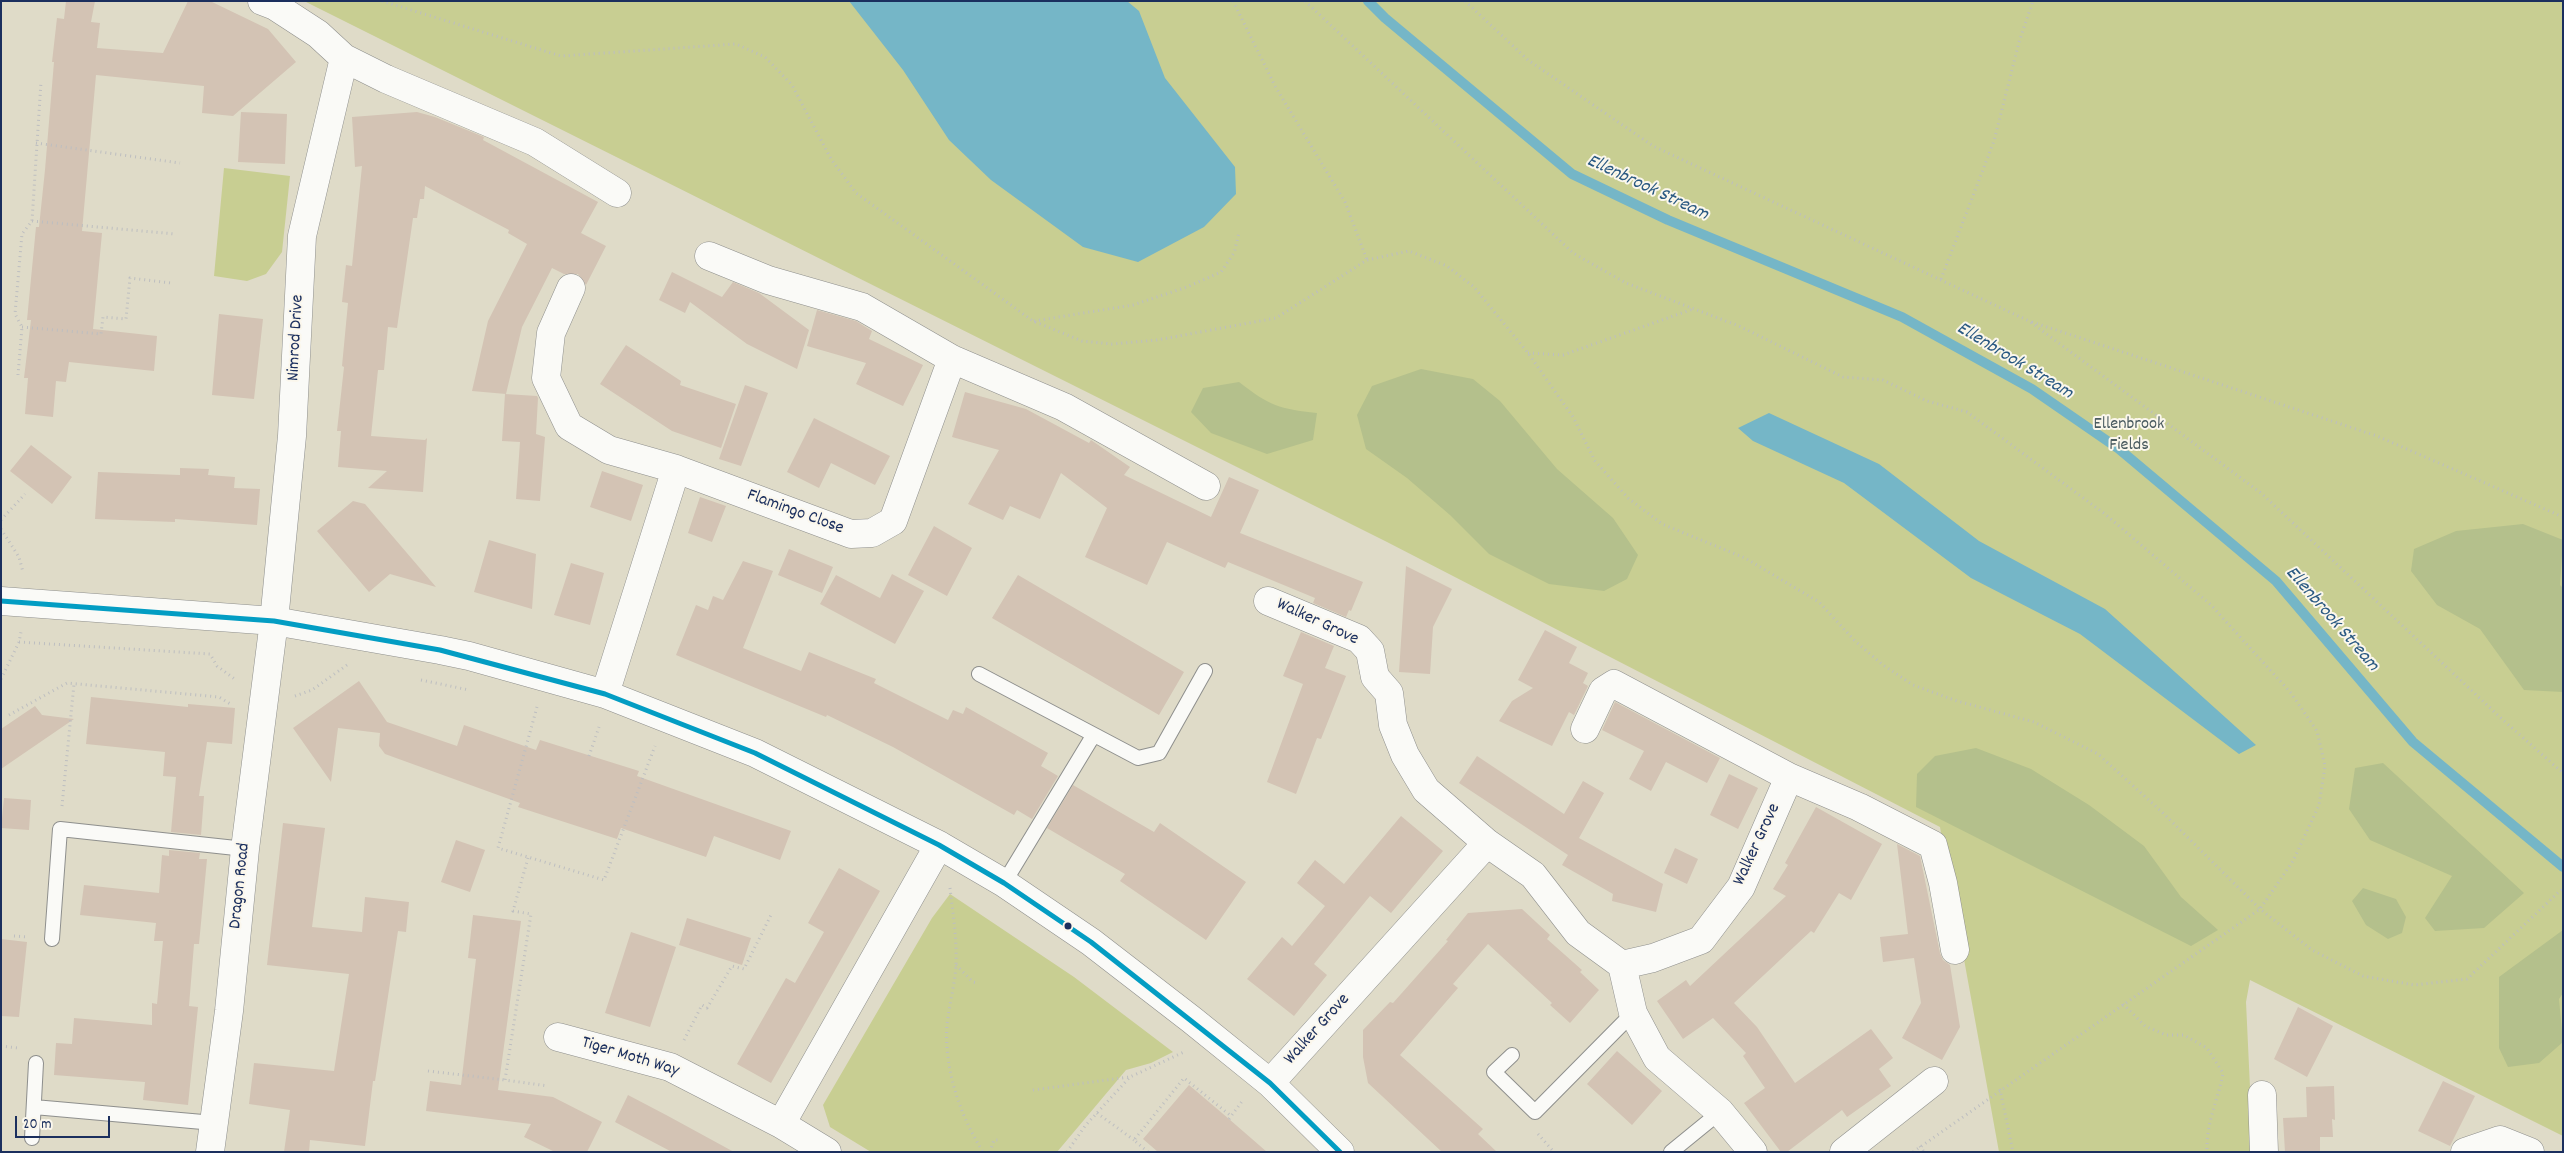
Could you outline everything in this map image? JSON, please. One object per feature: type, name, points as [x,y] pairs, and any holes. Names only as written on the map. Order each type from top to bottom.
[{"type":"street","points":[[262,1],[318,34],[344,58],[535,142],[617,193]]},
{"type":"street","name":"Nimrod Drive","points":[[274,622],[292,436],[302,236],[344,58]]},
{"type":"street","points":[[709,256],[768,280],[862,307],[952,359],[1064,407],[1206,486]]},
{"type":"street","name":"Flamingo Close","points":[[571,288],[551,333],[546,378],[568,426],[609,450],[676,470],[851,534],[872,533],[894,521],[952,359]]},
{"type":"street","points":[[604,694],[676,470]]},
{"type":"street","points":[[1,601],[274,622],[469,656],[604,694],[755,753],[939,845],[1004,884],[1091,942],[1270,1083],[1340,1152]]},
{"type":"street","name":"Walker Grove","points":[[1268,601],[1359,639],[1370,652],[1375,677],[1389,693],[1393,725],[1405,755],[1426,790],[1487,843],[1533,875],[1578,933],[1622,965],[1653,958],[1701,940],[1740,886],[1789,778]]},
{"type":"street","name":"Dragon Road","points":[[210,1152],[229,1011],[245,849],[274,622]]},
{"type":"street","points":[[1585,729],[1604,690],[1614,684],[1789,778],[1859,807],[1933,845],[1943,883],[1956,950]]},
{"type":"street","name":"Walker Grove","points":[[1270,1083],[1487,843]]},
{"type":"street","points":[[781,1124],[939,845]]},
{"type":"street","points":[[1622,965],[1633,1013],[1657,1058],[1720,1112],[1753,1152]]},
{"type":"street","name":"Tiger Moth Way","points":[[558,1037],[670,1067],[781,1124],[827,1152]]},
{"type":"street","points":[[1844,1152],[1934,1082]]},
{"type":"street","points":[[2262,1094],[2264,1152]]},
{"type":"street","points":[[2465,1152],[2500,1140],[2530,1152]]},
{"type":"lane","points":[[979,674],[1093,736],[1138,758],[1159,753],[1205,671]]},
{"type":"lane","points":[[1004,884],[1093,736]]},
{"type":"lane","points":[[52,939],[60,829],[245,849]]},
{"type":"lane","points":[[1512,1055],[1494,1072],[1535,1112],[1633,1013]]},
{"type":"lane","points":[[32,1138],[36,1063]]},
{"type":"lane","points":[[34,1106],[214,1123]]},
{"type":"lane","points":[[1670,1152],[1720,1112]]},
{"type":"path","points":[[382,1],[561,56],[736,44],[765,57],[792,85],[831,159],[856,193],[1033,321],[1082,341],[1112,344],[1166,338],[1276,318],[1367,260],[1409,251],[1447,266],[1474,287],[1528,353],[1573,417],[1595,461],[1628,498],[1662,524],[1745,558],[1820,602],[1854,641],[1883,665],[1913,684],[1957,701],[2034,722],[2098,754],[2162,812],[2260,909],[2312,950],[2364,976],[2414,985],[2467,979],[2563,888]]},
{"type":"path","points":[[1233,1],[1275,86],[1345,202],[1367,260]]},
{"type":"path","points":[[1305,1],[1573,253],[1626,282],[1739,326],[1844,377],[1882,380],[1927,401],[1967,412],[2105,514],[2211,605],[2292,693],[2317,731],[2325,766],[2319,805],[2293,861],[2260,909],[2198,954],[2000,1089],[1913,1152]]},
{"type":"path","points":[[1465,1],[1528,60],[1652,146],[2029,321],[2378,436],[2563,517]]},
{"type":"path","points":[[1942,279],[1994,141],[2019,42],[2033,1]]},
{"type":"path","points":[[18,375],[22,327],[15,314],[22,234],[32,221],[41,82]]},
{"type":"path","points":[[36,144],[180,162]]},
{"type":"path","points":[[32,221],[175,234]]},
{"type":"path","points":[[1033,321],[1133,305],[1186,287],[1221,272],[1234,253],[1239,232]]},
{"type":"path","points":[[22,327],[101,334],[103,317],[126,318],[130,278],[172,283]]},
{"type":"path","points":[[1528,353],[1563,355],[1694,309]]},
{"type":"path","points":[[2029,321],[2261,493],[2503,720],[2563,773]]},
{"type":"path","points":[[1,520],[25,494]]},
{"type":"path","points":[[1,528],[19,557],[24,576]]},
{"type":"path","points":[[1,679],[19,642],[210,654],[217,666],[263,704]]},
{"type":"path","points":[[9,715],[67,683],[219,697],[239,709],[295,696],[312,690],[347,664],[354,666]]},
{"type":"path","points":[[413,678],[476,691]]},
{"type":"path","points":[[60,829],[74,684]]},
{"type":"path","points":[[528,705],[546,710]]},
{"type":"path","points":[[537,707],[498,848],[528,858],[604,880],[655,746]]},
{"type":"path","points":[[590,724],[608,730]]},
{"type":"path","points":[[589,756],[599,726]]},
{"type":"path","points":[[648,744],[664,750]]},
{"type":"path","points":[[505,1080],[530,914],[513,910],[528,858]]},
{"type":"path","points":[[957,889],[949,883],[956,964],[947,1027],[948,1058],[958,1102],[971,1133],[983,1152]]},
{"type":"path","points":[[670,1067],[702,1005],[707,1008],[732,966],[744,969],[771,916]]},
{"type":"path","points":[[956,964],[973,982],[978,983]]},
{"type":"path","points":[[2123,1004],[2145,1026],[2166,1035],[2184,1035],[2207,1048],[2224,1073],[2220,1090],[2211,1111],[2206,1137],[2207,1152]]},
{"type":"path","points":[[1033,1090],[1130,1077],[1186,1051],[1179,1045]]},
{"type":"path","points":[[428,1070],[548,1086]]},
{"type":"path","points":[[1066,1152],[1097,1113],[1130,1077]]},
{"type":"path","points":[[1134,1140],[1184,1078],[1230,1117],[1243,1100]]},
{"type":"path","points":[[2000,1089],[2013,1152]]},
{"type":"path","points":[[1236,1094],[1250,1106]]},
{"type":"path","points":[[1097,1113],[1148,1152]]},
{"type":"path","points":[[990,1152],[994,1140],[1001,1140]]},
{"type":"path","points":[[1920,1146],[1924,1152]]},
{"type":"green space","name":"Ellenbrook Fields","points":[[304,1],[2563,1],[2563,1136],[2250,980],[2246,1002],[2253,1152],[1999,1152],[1940,827],[1387,542]]},
{"type":"green space","points":[[224,168],[290,176],[282,252],[266,274],[247,281],[214,276]]},
{"type":"green space","points":[[1421,369],[1473,379],[1500,401],[1557,469],[1613,518],[1638,555],[1627,579],[1604,591],[1549,584],[1489,554],[1450,515],[1407,478],[1366,449],[1357,415],[1372,386]]},
{"type":"green space","points":[[1239,382],[1275,405],[1293,410],[1317,413],[1313,440],[1267,454],[1211,433],[1191,412],[1203,388]]},
{"type":"green space","points":[[2523,524],[2563,540],[2560,585],[2563,588],[2563,692],[2524,690],[2480,629],[2437,605],[2411,571],[2414,549],[2456,531]]},
{"type":"green space","points":[[1976,748],[2031,769],[2089,805],[2144,846],[2181,897],[2218,930],[2191,946],[1916,807],[1917,774],[1935,756]]},
{"type":"green space","points":[[2383,763],[2524,893],[2484,928],[2435,931],[2425,918],[2452,876],[2370,840],[2349,809],[2355,768]]},
{"type":"green space","points":[[2363,888],[2396,899],[2406,917],[2402,933],[2388,939],[2366,925],[2352,901]]},
{"type":"green space","points":[[950,894],[1074,977],[1173,1052],[1151,1063],[1126,1070],[1057,1152],[871,1152],[830,1127],[823,1105],[932,918]]},
{"type":"green space","points":[[2563,930],[2563,993],[2559,999],[2563,1042],[2539,1063],[2508,1067],[2499,1048],[2499,977]]},
{"type":"water","points":[[849,1],[1127,1],[1139,11],[1165,78],[1235,167],[1236,194],[1204,227],[1138,262],[1083,247],[991,180],[949,140],[903,70]]},
{"type":"water","points":[[1769,413],[1879,464],[1979,541],[2105,609],[2256,745],[2239,754],[2080,634],[1971,578],[1844,483],[1753,441],[1738,428]]},
{"type":"building","points":[[66,1],[95,1],[91,22],[100,23],[97,48],[163,53],[188,1],[210,1],[268,29],[296,62],[233,116],[202,113],[204,86],[96,75],[82,231],[102,233],[93,329],[157,336],[154,371],[69,362],[66,382],[56,381],[53,417],[25,414],[28,378],[24,378],[31,320],[27,320],[36,227],[39,227],[45,170],[54,62],[52,62],[57,18],[64,19]]},
{"type":"building","points":[[241,112],[287,114],[285,164],[238,162]]},
{"type":"building","points":[[417,112],[435,117],[484,137],[483,140],[598,202],[581,233],[606,246],[586,285],[578,274],[564,274],[552,268],[522,327],[506,394],[472,391],[488,321],[527,244],[508,233],[509,230],[425,186],[424,199],[420,199],[417,218],[413,218],[397,328],[388,327],[384,370],[378,370],[371,436],[425,440],[427,438],[423,492],[368,488],[387,471],[338,467],[341,431],[337,431],[348,303],[342,302],[346,265],[352,266],[362,166],[355,167],[352,117]]},
{"type":"building","points":[[672,272],[722,297],[733,282],[759,293],[809,330],[797,369],[747,344],[690,302],[685,313],[659,300]]},
{"type":"building","points":[[817,310],[856,321],[872,331],[869,339],[923,365],[903,406],[856,384],[866,363],[807,346]]},
{"type":"building","points":[[219,314],[263,319],[254,399],[212,395]]},
{"type":"building","points":[[626,345],[681,381],[680,385],[736,404],[721,448],[672,431],[600,384]]},
{"type":"building","points":[[745,385],[768,393],[741,466],[719,459]]},
{"type":"building","points":[[965,392],[1026,409],[1089,443],[1091,440],[1130,467],[1124,475],[1211,517],[1229,477],[1259,490],[1240,533],[1363,582],[1351,611],[1349,610],[1346,617],[1313,603],[1315,598],[1228,562],[1225,568],[1167,542],[1147,585],[1085,557],[1107,508],[1061,473],[1040,519],[1010,506],[1003,520],[968,504],[999,450],[952,437]]},
{"type":"building","points":[[505,394],[537,396],[538,398],[536,434],[545,437],[540,501],[516,499],[520,442],[502,441]]},
{"type":"building","points":[[814,418],[890,456],[875,485],[831,463],[819,488],[787,472]]},
{"type":"building","points":[[31,445],[72,477],[52,504],[10,471]]},
{"type":"building","points":[[180,468],[209,469],[208,475],[235,477],[234,488],[260,489],[257,525],[175,519],[175,522],[95,519],[98,472],[180,475]]},
{"type":"building","points":[[602,471],[643,485],[631,521],[590,507]]},
{"type":"building","points":[[700,497],[726,506],[712,542],[688,533]]},
{"type":"building","points":[[353,501],[365,504],[436,587],[390,574],[369,592],[317,531]]},
{"type":"building","points":[[934,526],[972,548],[947,596],[908,575]]},
{"type":"building","points":[[489,540],[536,554],[532,609],[474,592]]},
{"type":"building","points":[[789,549],[833,567],[822,593],[778,575]]},
{"type":"building","points":[[743,561],[773,571],[743,648],[801,671],[809,652],[876,679],[874,683],[948,720],[953,710],[963,714],[966,707],[1048,753],[1041,766],[1058,776],[1032,819],[1017,810],[1014,815],[893,747],[827,715],[826,717],[676,655],[696,605],[708,610],[713,596],[723,600]]},
{"type":"building","points":[[571,563],[604,573],[590,625],[554,615]]},
{"type":"building","points":[[1406,566],[1452,589],[1433,627],[1430,674],[1399,672]]},
{"type":"building","points":[[892,574],[924,591],[895,644],[820,604],[836,575],[880,598]]},
{"type":"building","points":[[1018,575],[1184,672],[1159,715],[992,618]]},
{"type":"building","points":[[1545,630],[1577,647],[1569,663],[1588,673],[1583,683],[1588,686],[1574,715],[1569,712],[1552,746],[1499,721],[1512,701],[1533,688],[1518,680]]},
{"type":"building","points":[[1301,632],[1334,646],[1325,668],[1346,676],[1321,739],[1317,738],[1296,794],[1267,782],[1303,684],[1283,676]]},
{"type":"building","points":[[359,681],[387,722],[457,746],[464,725],[536,750],[540,740],[639,771],[637,776],[791,831],[780,860],[714,836],[706,857],[621,828],[617,839],[518,807],[520,803],[385,754],[379,746],[380,733],[338,728],[331,782],[293,728]]},
{"type":"building","points":[[91,697],[188,707],[188,704],[235,708],[232,744],[207,742],[199,796],[204,796],[201,835],[171,832],[176,777],[163,776],[165,752],[86,744]]},
{"type":"building","points":[[1615,702],[1720,758],[1707,783],[1666,762],[1651,791],[1629,779],[1644,751],[1602,730]]},
{"type":"building","points":[[35,706],[42,715],[74,719],[1,769],[1,729]]},
{"type":"building","points":[[1477,756],[1564,814],[1583,781],[1604,793],[1579,838],[1663,884],[1656,912],[1612,901],[1613,894],[1562,865],[1568,855],[1459,783]]},
{"type":"building","points":[[1729,774],[1758,788],[1738,829],[1710,815]]},
{"type":"building","points":[[1073,785],[1154,832],[1160,823],[1246,882],[1206,940],[1120,881],[1125,874],[1047,828]]},
{"type":"building","points":[[4,798],[31,800],[29,830],[1,828]]},
{"type":"building","points":[[1816,807],[1882,844],[1851,900],[1839,893],[1814,933],[1811,931],[1734,1003],[1757,1027],[1795,1083],[1871,1029],[1893,1058],[1879,1069],[1891,1086],[1847,1117],[1842,1110],[1787,1152],[1781,1152],[1744,1103],[1765,1088],[1743,1056],[1746,1053],[1713,1018],[1683,1039],[1657,1001],[1686,980],[1690,986],[1786,896],[1773,889],[1788,865],[1785,863]]},
{"type":"building","points":[[1401,816],[1443,851],[1391,913],[1370,896],[1314,964],[1327,975],[1294,1016],[1247,979],[1282,937],[1292,946],[1325,906],[1297,883],[1315,860],[1344,884]]},
{"type":"building","points":[[283,823],[325,828],[312,927],[362,932],[365,897],[409,902],[406,932],[398,931],[375,1081],[373,1081],[365,1146],[310,1140],[309,1152],[284,1152],[290,1110],[249,1104],[254,1063],[334,1071],[349,974],[267,965]]},
{"type":"building","points":[[456,840],[485,850],[470,892],[441,882]]},
{"type":"building","points":[[1897,844],[1920,856],[1940,953],[1943,960],[1950,965],[1960,1027],[1942,1060],[1902,1038],[1921,1003],[1914,958],[1883,962],[1880,937],[1908,934]]},
{"type":"building","points":[[1675,848],[1698,859],[1687,884],[1664,873]]},
{"type":"building","points":[[169,850],[200,853],[199,859],[207,859],[199,944],[194,944],[189,1006],[198,1007],[188,1105],[143,1100],[145,1082],[54,1075],[56,1043],[72,1044],[74,1018],[152,1025],[152,1003],[157,1004],[163,941],[154,941],[156,923],[80,915],[84,885],[159,893],[162,855],[169,856]]},
{"type":"building","points":[[839,868],[880,891],[771,1083],[737,1064],[786,978],[795,983],[824,932],[808,923]]},
{"type":"building","points":[[1522,909],[1550,935],[1547,939],[1582,970],[1580,972],[1599,990],[1570,1023],[1550,1005],[1552,1003],[1488,944],[1453,984],[1458,988],[1400,1055],[1483,1129],[1478,1134],[1497,1152],[1442,1152],[1368,1083],[1363,1057],[1363,1030],[1390,1002],[1393,1003],[1448,941],[1446,940],[1468,913]]},
{"type":"building","points":[[473,915],[521,921],[498,1090],[553,1097],[602,1122],[587,1152],[555,1152],[524,1137],[531,1124],[426,1111],[430,1081],[461,1085],[476,959],[468,958]]},
{"type":"building","points":[[687,918],[751,938],[742,965],[679,945]]},
{"type":"building","points":[[631,932],[676,947],[650,1027],[605,1013]]},
{"type":"building","points":[[1,939],[27,942],[19,1017],[1,1016]]},
{"type":"building","points":[[2298,1007],[2333,1026],[2307,1077],[2274,1059]]},
{"type":"building","points":[[1617,1051],[1662,1091],[1632,1125],[1587,1084]]},
{"type":"building","points":[[2443,1081],[2475,1096],[2450,1146],[2418,1131]]},
{"type":"building","points":[[1189,1085],[1267,1152],[1158,1152],[1143,1139]]},
{"type":"building","points":[[2334,1086],[2335,1120],[2332,1119],[2333,1137],[2320,1137],[2320,1152],[2285,1152],[2283,1118],[2307,1117],[2306,1087]]},
{"type":"building","points":[[628,1095],[734,1152],[672,1152],[615,1122]]},
{"type":"waterway","name":"Ellenbrook Stream","points":[[1368,1],[1385,18],[1572,174],[1668,220],[1902,317],[2032,389],[2119,449],[2276,581],[2413,742],[2563,867]]},
{"type":"transit line","points":[[1,601],[274,621],[440,650],[605,694],[755,753],[939,845],[1004,883],[1091,942],[1270,1083],[1340,1152]]}]
